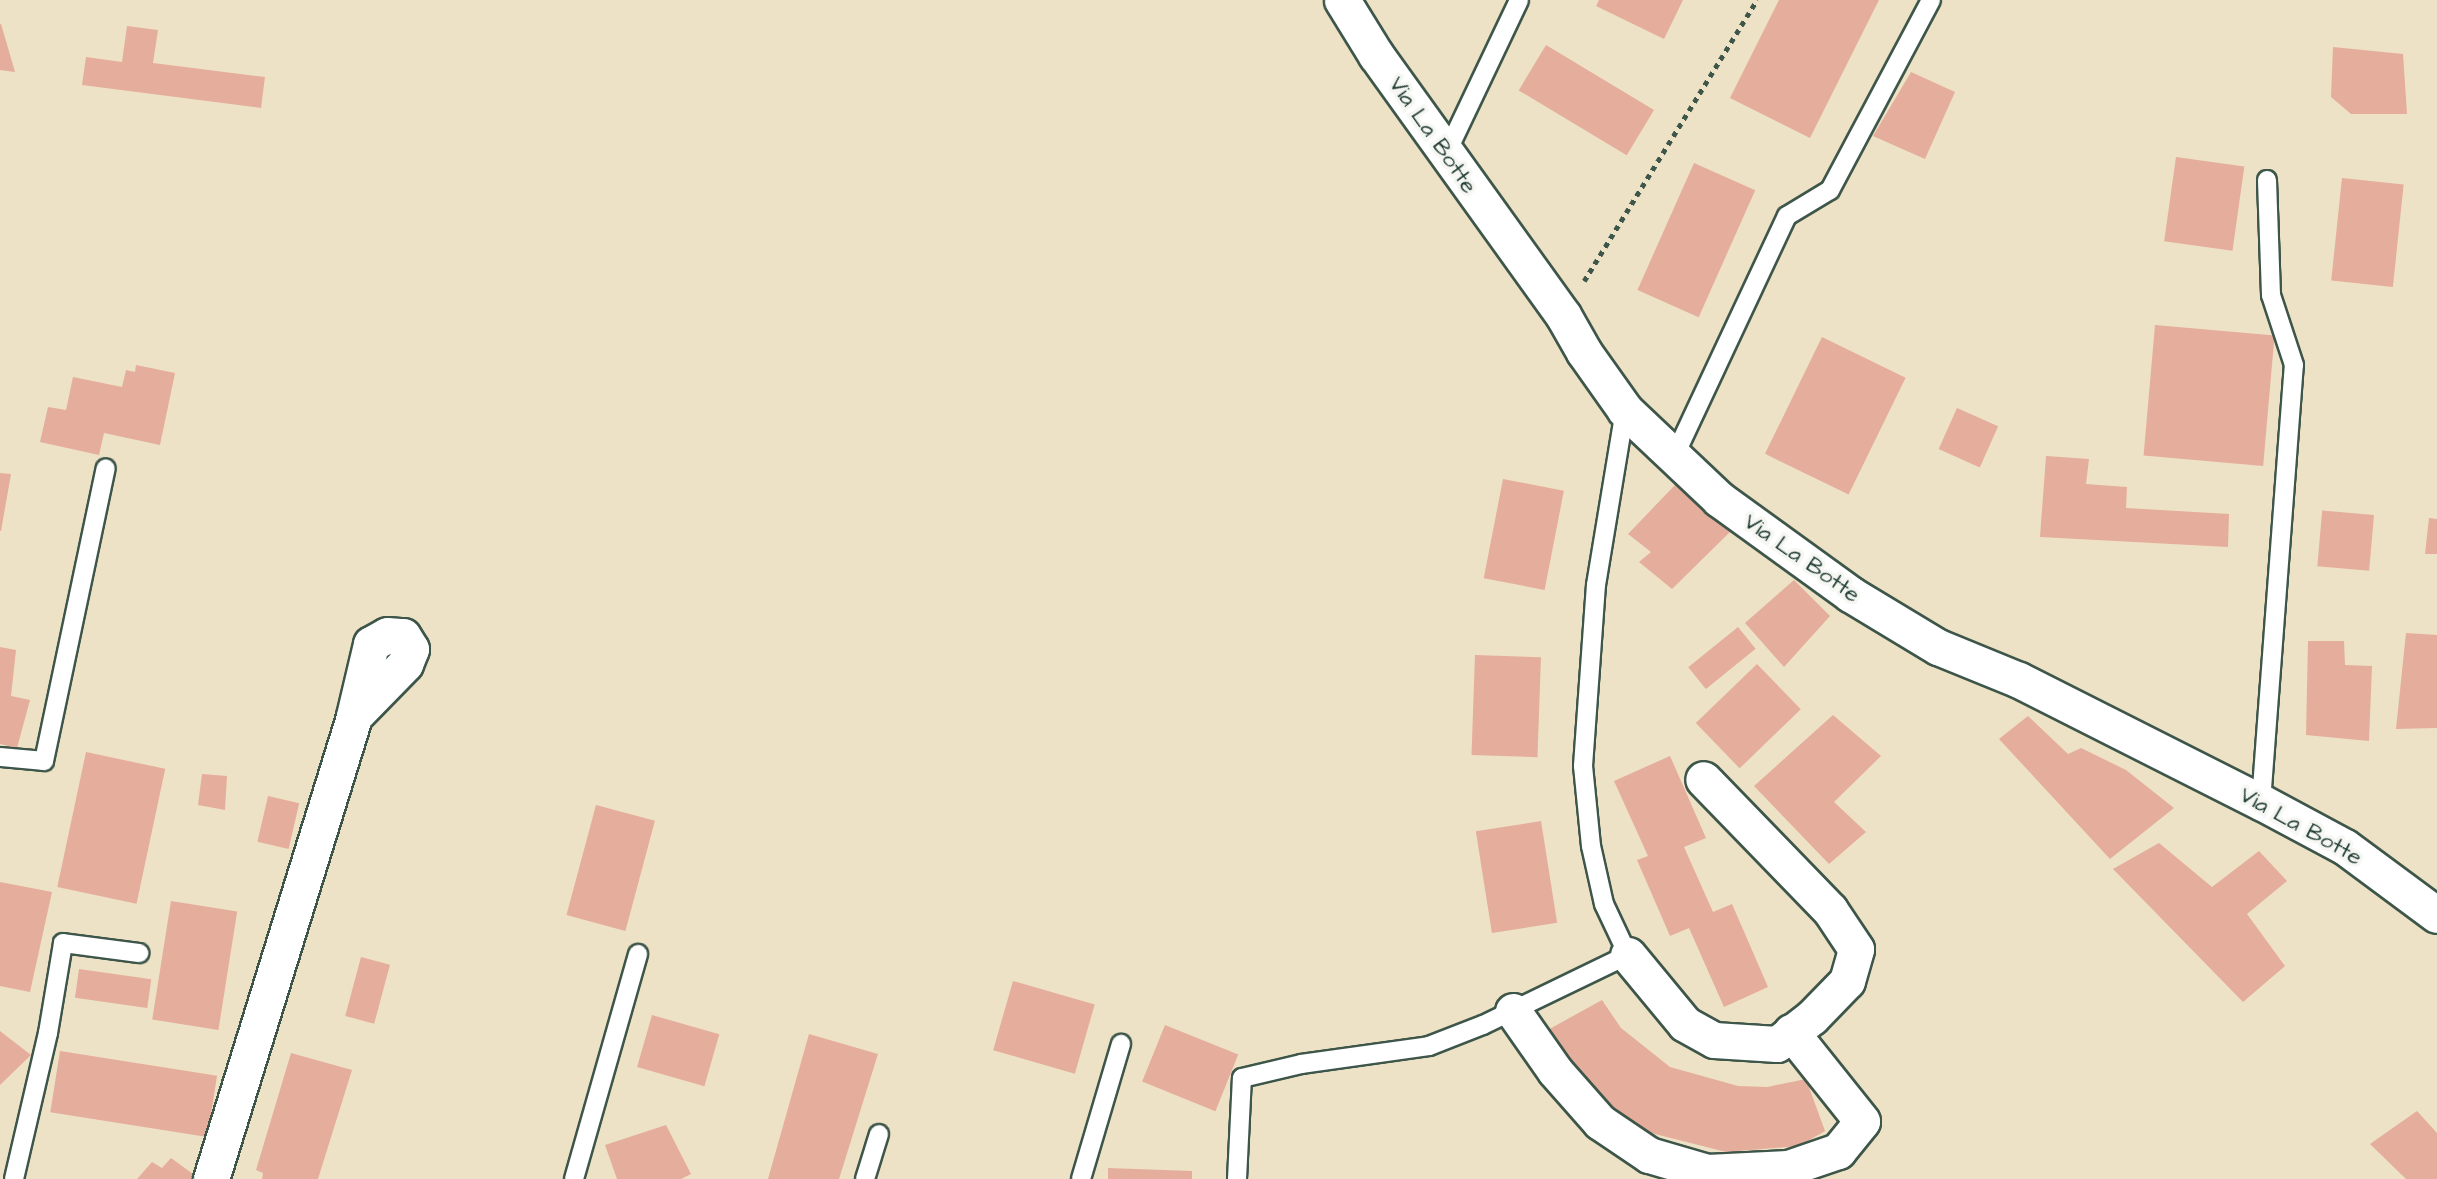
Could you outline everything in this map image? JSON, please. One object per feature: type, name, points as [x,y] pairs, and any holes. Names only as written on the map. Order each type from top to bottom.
[{"type":"street","name":"Via La Botte","points":[[1342,0],[1446,154],[1563,315],[1584,352],[1625,410],[1719,499],[1850,594],[1938,647],[2019,680],[2345,847],[2437,915]]},
{"type":"street","points":[[211,1179],[354,716]]},
{"type":"street","points":[[1628,955],[1685,1024],[1714,1040],[1777,1044],[1812,1017],[1847,981],[1856,949],[1830,910],[1703,779]]},
{"type":"street","points":[[1513,1011],[1555,1071],[1600,1122],[1649,1155],[1707,1172],[1788,1168],[1838,1151],[1862,1121],[1791,1032]]},
{"type":"lane","points":[[1446,154],[1519,0]]},
{"type":"lane","points":[[1674,457],[1787,216],[1830,190],[1930,0]]},
{"type":"lane","points":[[2261,802],[2294,365],[2271,295],[2267,180]]},
{"type":"lane","points":[[1237,1179],[1242,1079],[1301,1065],[1429,1046],[1513,1011],[1628,955],[1604,904],[1591,846],[1583,766],[1595,585],[1625,410]]},
{"type":"lane","points":[[0,757],[44,761],[106,468]]},
{"type":"lane","points":[[14,1179],[48,1033],[63,943],[139,953]]},
{"type":"lane","points":[[575,1179],[638,954]]},
{"type":"lane","points":[[1081,1179],[1121,1044]]},
{"type":"lane","points":[[865,1179],[879,1134]]},
{"type":"path","points":[[1563,315],[1706,78],[1757,0]]},
{"type":"building","points":[[1599,0],[1683,0],[1664,39],[1596,6]]},
{"type":"building","points":[[1779,0],[1879,0],[1810,138],[1730,98]]},
{"type":"building","points":[[1,24],[15,72],[0,70]]},
{"type":"building","points":[[127,26],[158,30],[153,63],[265,77],[261,108],[82,85],[86,57],[122,62]]},
{"type":"building","points":[[1546,45],[1654,110],[1627,155],[1519,90]]},
{"type":"building","points":[[2333,47],[2403,54],[2407,114],[2351,114],[2331,97]]},
{"type":"building","points":[[1911,72],[1955,92],[1925,159],[1873,136]]},
{"type":"building","points":[[2176,157],[2244,167],[2232,251],[2164,241]]},
{"type":"building","points":[[1694,163],[1755,190],[1699,317],[1637,290]]},
{"type":"building","points":[[2342,178],[2404,184],[2393,287],[2331,280]]},
{"type":"building","points":[[2155,325],[2275,335],[2263,466],[2144,456]]},
{"type":"building","points":[[1822,337],[1906,378],[1849,495],[1765,454]]},
{"type":"building","points":[[136,365],[175,373],[160,445],[104,433],[99,455],[40,442],[48,407],[66,410],[73,377],[122,387],[126,370],[135,372]]},
{"type":"building","points":[[1957,408],[1998,426],[1980,467],[1939,449]]},
{"type":"building","points":[[2046,456],[2089,459],[2086,484],[2127,487],[2126,508],[2229,514],[2228,547],[2040,537]]},
{"type":"building","points":[[0,473],[11,474],[1,531],[0,531]]},
{"type":"building","points":[[1503,479],[1564,491],[1545,590],[1484,578]]},
{"type":"building","points":[[1675,485],[1732,530],[1672,589],[1639,562],[1651,552],[1628,534]]},
{"type":"building","points":[[2322,510],[2374,515],[2369,571],[2317,566]]},
{"type":"building","points":[[2429,518],[2437,519],[2437,554],[2425,554]]},
{"type":"building","points":[[1794,580],[1830,616],[1784,667],[1745,623]]},
{"type":"building","points":[[1738,627],[1756,649],[1706,689],[1688,667]]},
{"type":"building","points":[[2406,633],[2437,635],[2437,728],[2396,729]]},
{"type":"building","points":[[2308,641],[2344,641],[2345,665],[2372,666],[2369,741],[2306,735]]},
{"type":"building","points":[[0,647],[16,650],[11,696],[30,700],[17,748],[0,744]]},
{"type":"building","points":[[1475,655],[1541,657],[1537,757],[1472,755]]},
{"type":"building","points":[[1757,664],[1801,709],[1740,768],[1696,723]]},
{"type":"building","points":[[1833,715],[1881,756],[1834,802],[1866,832],[1829,864],[1754,786]]},
{"type":"building","points":[[2028,716],[2068,754],[2081,748],[2126,770],[2174,808],[2110,859],[1999,739]]},
{"type":"building","points":[[86,752],[165,769],[137,904],[57,887]]},
{"type":"building","points":[[1670,756],[1706,838],[1684,847],[1713,912],[1732,904],[1768,987],[1724,1007],[1689,928],[1670,936],[1637,860],[1648,856],[1614,781]]},
{"type":"building","points":[[202,774],[227,776],[225,810],[198,805]]},
{"type":"building","points":[[268,796],[299,803],[289,849],[257,842]]},
{"type":"building","points":[[596,805],[655,821],[625,931],[566,915]]},
{"type":"building","points":[[1541,821],[1557,923],[1492,933],[1476,831]]},
{"type":"building","points":[[2159,843],[2212,887],[2259,851],[2287,881],[2247,914],[2285,966],[2243,1002],[2113,869]]},
{"type":"building","points":[[0,882],[52,892],[30,992],[0,986]]},
{"type":"building","points":[[171,901],[237,911],[218,1030],[152,1020]]},
{"type":"building","points":[[361,957],[390,965],[374,1024],[345,1016]]},
{"type":"building","points":[[79,969],[151,979],[147,1008],[75,998]]},
{"type":"building","points":[[1013,981],[1095,1004],[1075,1074],[993,1050]]},
{"type":"building","points":[[1602,1000],[1621,1028],[1670,1067],[1738,1086],[1767,1087],[1806,1079],[1825,1131],[1799,1146],[1726,1152],[1651,1133],[1624,1120],[1570,1073],[1544,1032]]},
{"type":"building","points":[[652,1015],[719,1034],[704,1086],[637,1067]]},
{"type":"building","points":[[1165,1025],[1238,1055],[1215,1111],[1142,1082]]},
{"type":"building","points":[[0,1031],[31,1055],[0,1085]]},
{"type":"building","points":[[809,1034],[878,1054],[839,1179],[768,1179]]},
{"type":"building","points":[[60,1051],[217,1076],[207,1137],[50,1112]]},
{"type":"building","points":[[291,1053],[352,1070],[318,1179],[262,1179],[263,1173],[256,1170]]},
{"type":"building","points":[[2417,1111],[2437,1133],[2437,1179],[2406,1179],[2370,1144]]},
{"type":"building","points":[[666,1125],[691,1174],[681,1179],[617,1179],[605,1145]]},
{"type":"building","points":[[171,1158],[193,1174],[191,1179],[137,1179],[152,1162],[162,1168]]},
{"type":"building","points":[[1108,1168],[1192,1171],[1192,1179],[1108,1179]]}]
